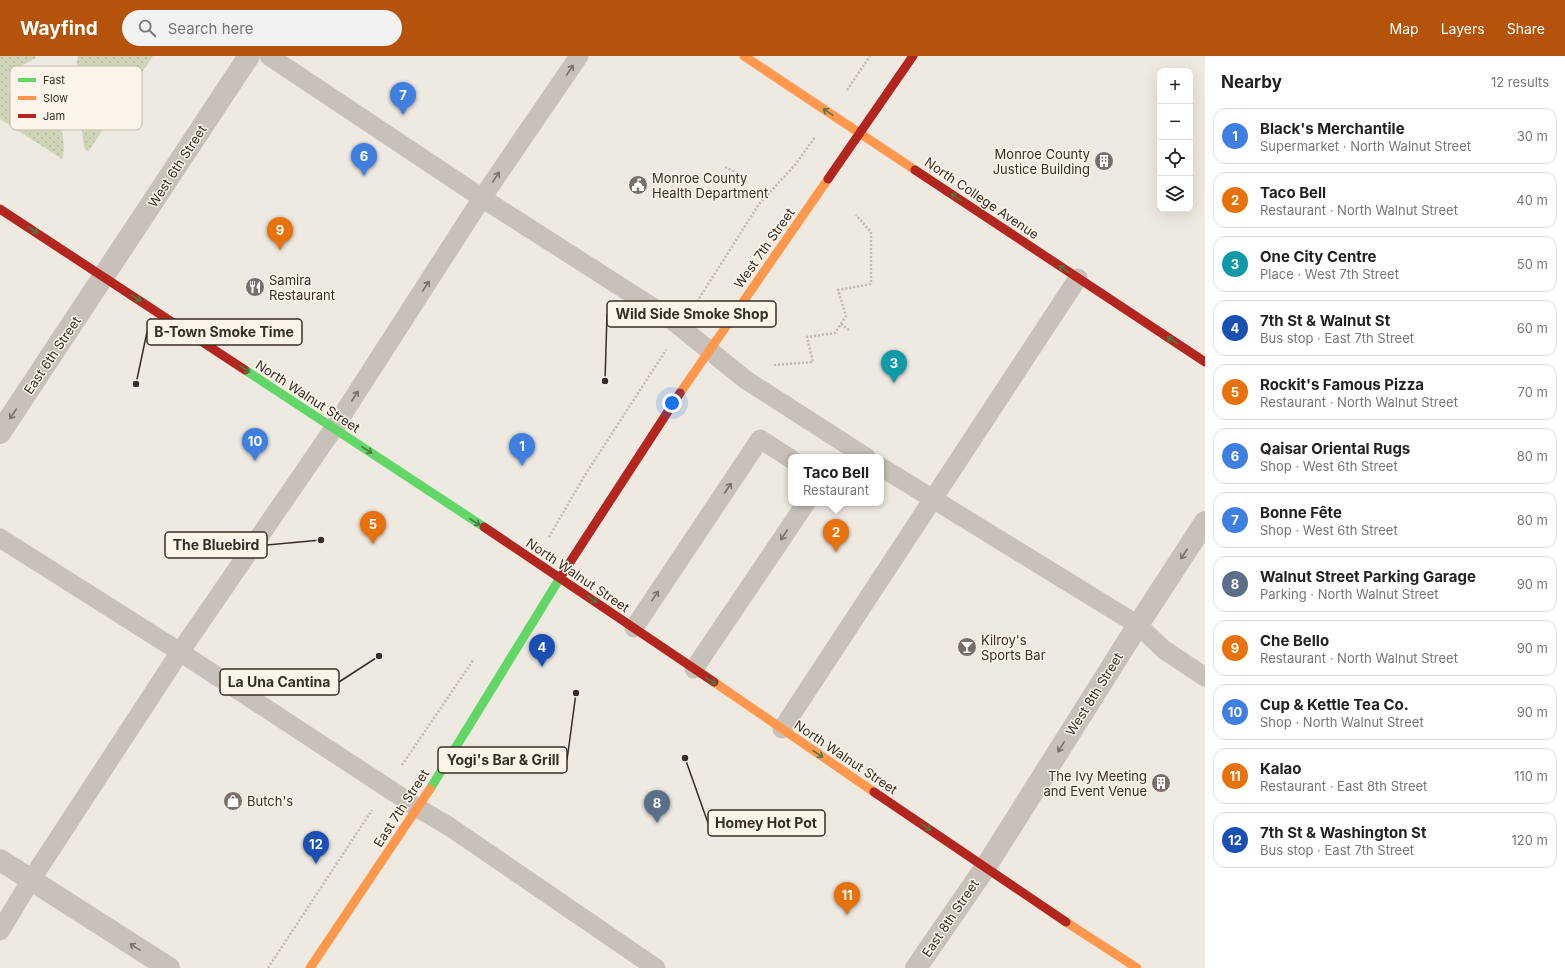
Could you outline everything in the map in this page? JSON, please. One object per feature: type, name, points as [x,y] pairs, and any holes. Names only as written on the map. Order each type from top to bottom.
[{"type":"main road","name":"North College Avenue","points":[[744,56],[1205,362]]},
{"type":"main road","name":"West 7th Street","points":[[560,577],[709,349],[913,56]]},
{"type":"main road","name":"North Walnut Street","points":[[0,209],[560,577],[985,868],[1137,968]]},
{"type":"main road","name":"East 7th Street","points":[[310,968],[418,808],[560,577]]},
{"type":"street","name":"West 6th Street","points":[[104,276],[249,56]]},
{"type":"street","name":"East 6th Street","points":[[0,433],[104,276]]},
{"type":"street","name":"West 8th Street","points":[[985,868],[1138,625],[1205,522]]},
{"type":"street","points":[[0,860],[168,968]]},
{"type":"street","name":"East 8th Street","points":[[916,968],[985,868]]},
{"type":"lane","points":[[269,56],[482,198],[668,317],[746,380],[861,454]]},
{"type":"lane","points":[[0,931],[31,880],[180,652],[334,428],[482,198],[579,56]]},
{"type":"lane","points":[[782,729],[931,499],[1078,278]]},
{"type":"lane","points":[[634,628],[760,439],[788,457]]},
{"type":"lane","points":[[884,469],[1138,625],[1163,649],[1205,676]]},
{"type":"lane","points":[[694,669],[804,506]]},
{"type":"lane","points":[[0,538],[180,652],[418,808],[450,827],[656,968]]},
{"type":"path","points":[[864,64],[870,56]]},
{"type":"path","points":[[725,167],[737,173]]},
{"type":"path","points":[[770,365],[813,362],[807,337],[835,332],[846,316],[838,290],[871,284],[871,232],[856,215]]},
{"type":"path","points":[[841,324],[849,330]]},
{"type":"green space","points":[[0,56],[35,56],[36,58],[21,66],[10,66],[10,125],[0,119]]},
{"type":"green space","points":[[78,56],[153,56],[142,72],[142,66],[76,66]]},
{"type":"green space","points":[[17,130],[61,130],[64,143],[62,159]]},
{"type":"green space","points":[[82,130],[103,130],[88,152],[84,147]]},
{"type":"traffic: fast","points":[[245,370],[484,527]]},
{"type":"traffic: fast","points":[[430,789],[563,573]]},
{"type":"traffic: slow","points":[[744,56],[915,170]]},
{"type":"traffic: slow","points":[[680,393],[828,179]]},
{"type":"traffic: slow","points":[[714,682],[874,792]]},
{"type":"traffic: slow","points":[[310,968],[430,789]]},
{"type":"traffic: slow","points":[[1066,922],[1137,968]]},
{"type":"traffic: jam","points":[[828,179],[913,56]]},
{"type":"traffic: jam","points":[[915,170],[1205,362]]},
{"type":"traffic: jam","points":[[0,209],[245,370]]},
{"type":"traffic: jam","points":[[563,573],[680,393]]},
{"type":"traffic: jam","points":[[484,527],[714,682]]},
{"type":"traffic: jam","points":[[874,792],[1066,922]]},
{"type":"place","name":"Bonne Fête","points":[[403,115]]},
{"type":"place","name":"Monroe County Justice Building","points":[[1104,161]]},
{"type":"place","name":"Qaisar Oriental Rugs","points":[[364,176]]},
{"type":"place","name":"Monroe County Health Department","points":[[638,185]]},
{"type":"place","name":"Che Bello","points":[[280,250]]},
{"type":"place","name":"Samira Restaurant","points":[[255,287]]},
{"type":"place","name":"Wild Side Smoke Shop","points":[[605,381]]},
{"type":"place","name":"One City Centre","points":[[894,383]]},
{"type":"place","name":"B-Town Smoke Time","points":[[136,384]]},
{"type":"place","name":"Cup & Kettle Tea Co.","points":[[255,461]]},
{"type":"place","name":"Black's Merchantile","points":[[522,466]]},
{"type":"place","name":"The Bluebird","points":[[321,540]]},
{"type":"place","name":"Rockit's Famous Pizza","points":[[373,544]]},
{"type":"place","name":"Taco Bell","points":[[836,552]]},
{"type":"place","name":"Kilroy's Sports Bar","points":[[967,647]]},
{"type":"place","name":"La Una Cantina","points":[[379,656]]},
{"type":"place","name":"7th St & Walnut St","points":[[542,667]]},
{"type":"place","name":"Yogi's Bar & Grill","points":[[576,693]]},
{"type":"place","name":"Homey Hot Pot","points":[[685,758]]},
{"type":"place","name":"The Ivy Meeting and Event Venue","points":[[1161,783]]},
{"type":"place","name":"Butch's","points":[[233,801]]},
{"type":"place","name":"Walnut Street Parking Garage","points":[[657,823]]},
{"type":"place","name":"7th St & Washington St","points":[[316,864]]},
{"type":"place","name":"Kalao","points":[[847,915]]}]
